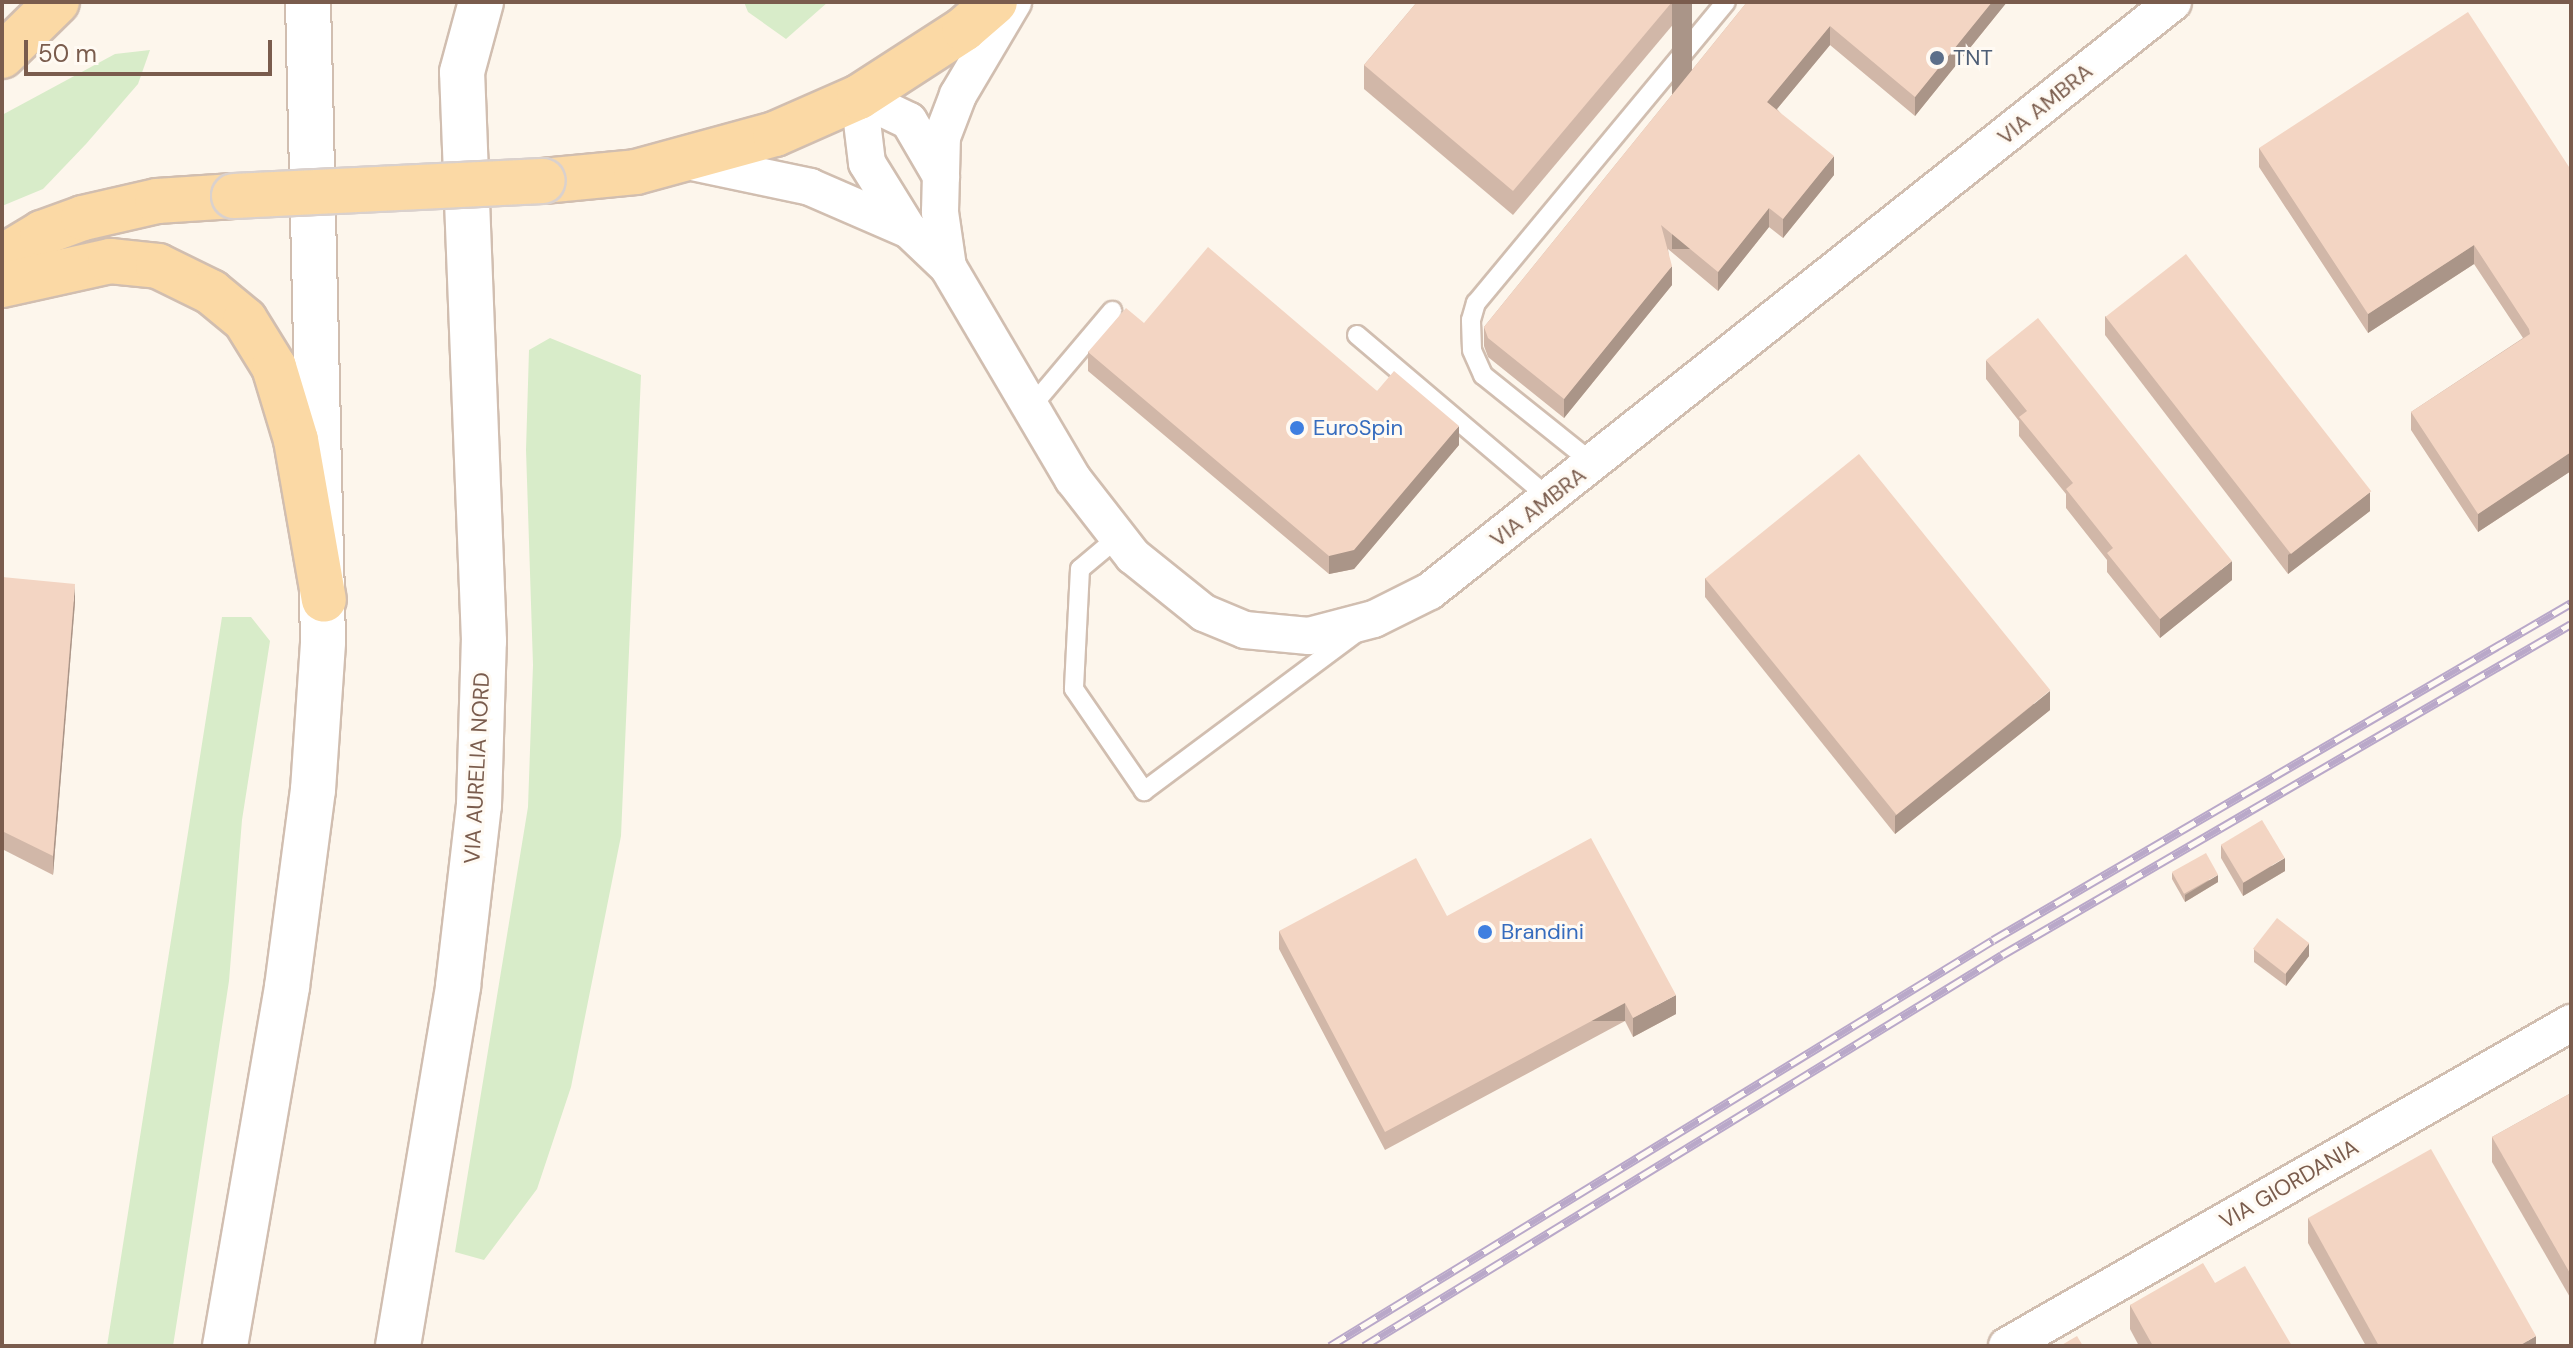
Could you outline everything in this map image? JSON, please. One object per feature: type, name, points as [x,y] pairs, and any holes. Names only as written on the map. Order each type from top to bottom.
[{"type":"main road","points":[[2,56],[57,2]]},
{"type":"main road","points":[[225,1346],[293,942],[313,790],[324,600],[308,2]]},
{"type":"main road","name":"VIA AURELIA NORD","points":[[398,1346],[458,986],[479,805],[484,641],[462,72],[481,2]]},
{"type":"main road","points":[[2,257],[42,233],[83,218],[157,201],[543,181],[636,172],[687,161],[775,134],[859,97],[964,29],[995,2]]},
{"type":"main road","points":[[2,285],[110,261],[158,266],[211,292],[245,320],[274,367],[296,440],[324,600]]},
{"type":"street","points":[[948,267],[941,178],[942,137],[950,113],[1013,2]]},
{"type":"street","name":"VIA AMBRA","points":[[948,267],[1073,479],[1117,538],[1164,585],[1204,613],[1245,630],[1309,636],[1374,619],[1430,591],[2173,2]]},
{"type":"street","points":[[859,97],[909,121],[941,178]]},
{"type":"street","points":[[859,97],[867,163],[909,230],[948,267]]},
{"type":"street","points":[[687,161],[810,187],[909,230]]},
{"type":"street","name":"VIA GIORDANIA","points":[[2007,1346],[2571,1023]]},
{"type":"lane","points":[[1594,464],[1483,375],[1472,350],[1471,320],[1476,303],[1726,2]]},
{"type":"lane","points":[[1031,407],[1112,311]]},
{"type":"lane","points":[[1357,335],[1549,498]]},
{"type":"lane","points":[[1117,538],[1080,569],[1074,689],[1144,791],[1374,619]]},
{"type":"green space","points":[[744,2],[828,2],[786,39],[748,12]]},
{"type":"green space","points":[[150,50],[138,84],[86,144],[43,189],[2,206],[2,115],[115,54]]},
{"type":"green space","points":[[550,338],[641,375],[621,836],[571,1087],[537,1189],[484,1260],[455,1252],[528,807],[533,665],[526,450],[529,350]]},
{"type":"green space","points":[[222,617],[251,617],[270,641],[242,820],[229,981],[173,1346],[107,1346]]},
{"type":"building","points":[[1417,2],[1672,2],[1513,191],[1364,65]]},
{"type":"building","points":[[1747,2],[1992,2],[1915,97],[1830,26],[1767,102],[1834,156],[1783,219],[1769,208],[1718,272],[1661,225],[1672,266],[1564,399],[1488,338],[1484,327]]},
{"type":"building","points":[[2468,12],[2571,170],[2571,452],[2478,514],[2411,412],[2530,334],[2529,329],[2474,245],[2368,314],[2259,148]]},
{"type":"building","name":"EuroSpin","points":[[1208,247],[1377,391],[1394,371],[1459,426],[1354,550],[1329,556],[1088,352],[1126,308],[1144,323]]},
{"type":"building","points":[[2186,254],[2371,491],[2291,554],[2106,317]]},
{"type":"building","points":[[2038,318],[2232,561],[2160,619],[2107,553],[2113,548],[2066,489],[2073,483],[2019,417],[2027,411],[1986,360]]},
{"type":"building","points":[[1859,454],[2050,690],[1896,815],[1705,579]]},
{"type":"building","points":[[2,577],[75,584],[53,856],[2,831]]},
{"type":"building","points":[[2262,820],[2285,858],[2244,882],[2221,845]]},
{"type":"building","points":[[1591,838],[1676,995],[1633,1018],[1625,1003],[1385,1132],[1279,931],[1416,858],[1447,916]]},
{"type":"building","points":[[2206,853],[2218,875],[2184,894],[2172,872]]},
{"type":"building","points":[[2277,918],[2309,943],[2285,974],[2253,949]]},
{"type":"building","points":[[2571,1093],[2571,1275],[2492,1137]]},
{"type":"building","points":[[2431,1149],[2536,1336],[2519,1346],[2379,1346],[2308,1218]]},
{"type":"building","points":[[2203,1263],[2215,1283],[2245,1266],[2292,1346],[2153,1346],[2130,1305]]},
{"type":"building","points":[[2077,1336],[2083,1346],[2060,1346]]},
{"type":"railway","points":[[1330,1346],[1993,940],[2571,603]]},
{"type":"railway","points":[[1364,1346],[2002,955],[2571,624]]},
{"type":"place","name":"TNT","points":[[1937,58]]},
{"type":"place","name":"EuroSpin","points":[[1297,428]]},
{"type":"place","name":"Brandini","points":[[1485,932]]}]
